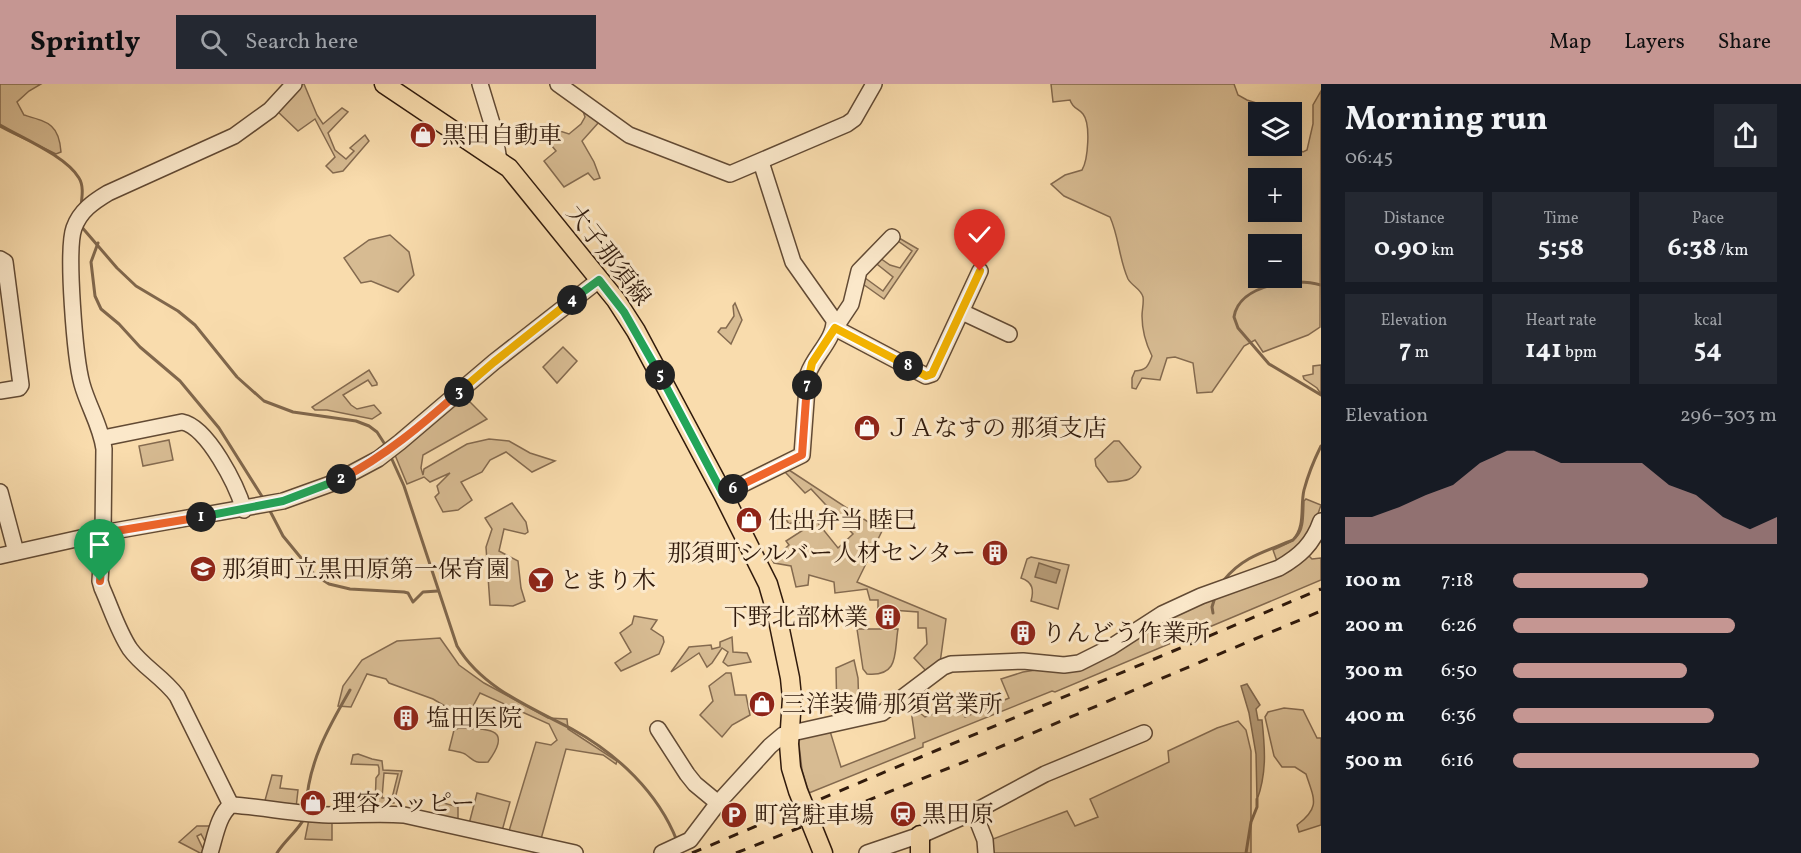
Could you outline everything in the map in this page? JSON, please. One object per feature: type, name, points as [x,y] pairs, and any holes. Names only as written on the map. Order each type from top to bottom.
[{"type":"main road","name":"大子那須線","points":[[384,84],[499,161],[522,183],[616,300],[636,331],[768,584],[792,688],[789,756],[793,779],[823,853]]},
{"type":"street","points":[[231,805],[177,696],[167,682],[130,649],[100,581],[104,533],[104,449],[103,438],[81,383],[71,287],[72,235],[75,226],[91,204],[108,193],[205,150],[245,129],[270,110],[294,84]]},
{"type":"street","points":[[480,84],[494,130],[499,161]]},
{"type":"street","points":[[558,84],[629,135],[724,174],[730,174],[761,162],[848,124],[854,119],[874,84]]},
{"type":"street","points":[[761,162],[797,270],[834,320],[835,328]]},
{"type":"street","points":[[723,494],[802,455],[808,374],[812,363],[851,304],[859,271],[892,237]]},
{"type":"street","points":[[0,259],[5,262],[21,385],[19,388],[0,391]]},
{"type":"street","points":[[835,328],[926,376],[932,374],[980,271]]},
{"type":"street","points":[[0,556],[104,533],[244,510],[305,494],[333,483],[378,459],[494,362],[599,280]]},
{"type":"street","points":[[962,312],[1009,334]]},
{"type":"street","points":[[103,438],[182,422],[193,425],[202,434],[227,472],[239,492],[244,510]]},
{"type":"street","points":[[0,492],[16,552]]},
{"type":"street","points":[[678,846],[770,746],[790,732],[882,712],[943,667],[951,664],[1023,661],[1064,665],[1091,658],[1162,614],[1201,596],[1279,568],[1291,561],[1309,546],[1321,521]]},
{"type":"street","points":[[658,729],[695,784],[718,804]]},
{"type":"street","points":[[867,853],[920,844],[1023,785],[1144,732]]},
{"type":"street","points":[[210,853],[225,809],[231,805],[312,814],[388,813],[404,815],[575,853]]},
{"type":"street","points":[[974,812],[985,840],[986,853]]},
{"type":"shaded area","points":[[0,84],[41,84],[17,102],[24,115],[46,122],[55,130],[61,152],[56,154],[0,127]]},
{"type":"shaded area","points":[[297,84],[304,84],[323,124],[342,108],[348,112],[328,133],[335,150],[346,159],[354,151],[350,148],[365,135],[369,141],[343,171],[333,173],[326,166],[335,157],[315,119],[298,131],[276,110]]},
{"type":"shaded area","points":[[1051,84],[1234,84],[1238,95],[1253,102],[1248,102],[1248,156],[1302,156],[1302,152],[1307,150],[1313,124],[1313,105],[1321,91],[1320,327],[1308,335],[1263,352],[1255,340],[1244,346],[1212,392],[1197,393],[1193,363],[1175,357],[1167,358],[1160,380],[1142,378],[1136,389],[1132,388],[1135,371],[1146,367],[1152,356],[1143,326],[1143,297],[1128,279],[1110,217],[1064,196],[1051,184],[1065,175],[1082,170],[1086,158],[1088,142],[1086,119],[1070,100],[1053,102]]},
{"type":"shaded area","points":[[583,111],[599,122],[582,141],[600,178],[594,180],[588,173],[564,187],[544,161],[556,151],[548,141],[560,131],[569,134],[581,124],[585,117]]},
{"type":"shaded area","points":[[390,235],[409,252],[414,275],[398,292],[371,281],[361,283],[344,258],[369,240]]},
{"type":"shaded area","points":[[899,238],[918,249],[884,299],[860,282],[861,275],[883,291],[893,277],[873,261],[877,256],[890,265],[900,268],[912,251],[898,241]]},
{"type":"shaded area","points":[[735,303],[742,320],[731,344],[718,332],[721,328],[726,328],[734,316]]},
{"type":"shaded area","points":[[563,347],[577,361],[557,383],[543,367]]},
{"type":"shaded area","points":[[1321,365],[1321,394],[1303,376],[1313,374],[1313,366]]},
{"type":"shaded area","points":[[369,370],[377,385],[372,386],[368,380],[343,395],[357,409],[374,405],[381,413],[372,419],[327,410],[315,410],[312,407]]},
{"type":"shaded area","points":[[465,397],[487,419],[423,455],[421,468],[423,475],[424,469],[467,444],[489,439],[509,441],[530,453],[555,461],[532,472],[506,452],[490,460],[482,472],[461,482],[472,500],[458,510],[443,512],[435,497],[439,493],[437,486],[450,473],[430,482],[424,477],[407,484],[395,455]]},
{"type":"shaded area","points":[[169,440],[173,460],[143,466],[139,446]]},
{"type":"shaded area","points":[[1114,441],[1119,441],[1141,467],[1131,478],[1108,482],[1096,466],[1095,459]]},
{"type":"shaded area","points":[[789,470],[882,531],[857,582],[946,619],[940,663],[928,673],[914,658],[927,644],[926,628],[918,628],[918,612],[878,609],[878,600],[870,600],[867,589],[835,593],[834,582],[809,575],[808,585],[796,587],[791,566],[774,563],[772,560],[789,545],[786,541],[811,525],[807,518],[799,523],[796,521],[789,524],[785,518],[805,507],[838,548],[853,534],[811,489],[805,493],[785,472]]},
{"type":"shaded area","points":[[1306,499],[1321,505],[1309,540],[1278,564],[1273,550],[1291,541],[1300,533]]},
{"type":"shaded area","points":[[512,503],[526,522],[528,532],[525,534],[504,529],[499,551],[518,561],[525,601],[513,606],[490,605],[486,547],[492,529],[485,518]]},
{"type":"shaded area","points":[[1309,556],[1312,559],[1321,558],[1321,580],[1055,692],[1052,691],[923,743],[923,747],[809,793],[802,770],[798,736],[830,731],[841,767],[915,738],[911,710],[915,709],[925,717],[958,705],[965,717],[1009,698],[1001,679],[1042,669],[1156,625],[1184,610],[1291,569]]},
{"type":"shaded area","points":[[1031,557],[1069,565],[1058,609],[1031,601],[1032,587],[1021,578],[1027,559]]},
{"type":"shaded area","points":[[1039,563],[1060,570],[1056,583],[1035,577]]},
{"type":"shaded area","points":[[634,616],[657,620],[651,629],[663,637],[664,642],[659,654],[621,671],[615,663],[631,652],[620,633],[632,624]]},
{"type":"shaded area","points":[[857,629],[898,629],[893,661],[885,671],[878,674],[867,674],[863,669]]},
{"type":"shaded area","points":[[732,637],[733,652],[747,653],[751,662],[728,666],[723,662],[728,652],[722,648],[707,667],[699,653],[671,672],[689,647],[711,645],[712,649],[720,647],[720,642]]},
{"type":"shaded area","points":[[440,638],[459,665],[484,683],[548,718],[567,719],[568,729],[617,761],[616,764],[603,755],[566,749],[541,839],[509,831],[536,742],[551,745],[557,740],[549,724],[480,693],[471,710],[450,709],[433,699],[389,683],[386,679],[367,674],[351,707],[338,706],[343,686],[362,660],[397,641]]},
{"type":"shaded area","points":[[854,660],[858,678],[859,710],[837,718],[836,668]]},
{"type":"shaded area","points":[[726,673],[731,673],[735,695],[746,695],[750,715],[732,725],[722,737],[700,715],[713,701],[709,686]]},
{"type":"shaded area","points":[[1247,684],[1260,705],[1256,709],[1258,720],[1262,720],[1263,730],[1264,770],[1257,800],[1256,754],[1249,713],[1241,686]]},
{"type":"shaded area","points":[[1284,708],[1303,710],[1317,738],[1321,738],[1321,825],[1299,832],[1297,825],[1313,808],[1313,796],[1306,774],[1295,767],[1282,767],[1274,756],[1265,717],[1268,712]]},
{"type":"shaded area","points":[[1238,721],[1246,730],[1251,751],[1251,853],[994,853],[991,845],[993,839],[1067,811],[1075,826],[1098,817],[1090,799],[1169,762],[1168,751],[1217,728]]},
{"type":"shaded area","points":[[459,728],[487,730],[498,736],[495,751],[488,762],[477,762],[463,753],[449,750],[454,730]]},
{"type":"shaded area","points":[[358,754],[382,761],[383,770],[402,771],[394,803],[385,803],[383,809],[375,808],[378,765],[351,764],[353,755]],"holes":[[[384,773],[398,774],[392,798],[382,798]]]},
{"type":"shaded area","points":[[272,775],[282,776],[280,788],[298,790],[296,808],[264,804]]},
{"type":"shaded area","points":[[477,793],[510,802],[502,831],[469,824]]},
{"type":"shaded area","points":[[440,802],[458,807],[458,823],[437,817]]},
{"type":"shaded area","points":[[309,819],[332,820],[332,840],[305,839]]},
{"type":"shaded area","points":[[197,826],[214,826],[206,843],[201,834],[197,836],[205,853],[200,853],[179,842]]},
{"type":"waterway","points":[[0,125],[43,148],[73,170],[82,184],[81,206]]},
{"type":"waterway","points":[[80,225],[117,268],[136,286],[178,311],[195,325],[237,377],[264,401],[293,412],[356,421],[377,432],[386,446]]},
{"type":"waterway","points":[[98,243],[91,262],[95,296],[101,309],[119,324],[140,347],[180,381],[219,428],[263,498]]},
{"type":"waterway","points":[[1321,285],[1283,283],[1257,290],[1238,306],[1234,317],[1238,328],[1269,364],[1321,395]]},
{"type":"waterway","points":[[1224,580],[1247,560],[1293,540],[1297,535],[1301,523],[1304,490],[1321,446]]},
{"type":"waterway","points":[[390,455],[404,486],[457,646],[467,661],[493,685],[508,695],[572,729],[605,750],[634,776],[659,806],[677,841]]},
{"type":"waterway","points":[[269,509],[283,536],[315,575],[329,584],[350,589],[404,592],[408,593],[413,602],[423,592],[438,591]]},
{"type":"waterway","points":[[1213,613],[1215,597]]},
{"type":"waterway","points":[[306,808],[311,776],[320,746],[350,690]]},
{"type":"waterway","points":[[1246,853],[1257,799]]},
{"type":"waterway","points":[[277,853],[305,817]]},
{"type":"railway","points":[[692,853],[1321,589]]},
{"type":"railway","points":[[736,853],[969,760],[1321,611]]},
{"type":"place","name":"黒田自動車","points":[[423,135]]},
{"type":"place","name":"ＪＡなすの 那須支店","points":[[867,428]]},
{"type":"place","name":"仕出弁当 睦巳","points":[[749,520]]},
{"type":"place","name":"那須町シルバー人材センター","points":[[995,553]]},
{"type":"place","name":"那須町立黒田原第一保育園","points":[[203,569]]},
{"type":"place","name":"とまり木","points":[[541,580]]},
{"type":"place","name":"下野北部林業","points":[[888,617]]},
{"type":"place","name":"りんどう作業所","points":[[1023,633]]},
{"type":"place","name":"三洋装備 那須営業所","points":[[762,704]]},
{"type":"place","name":"塩田医院","points":[[406,718]]},
{"type":"place","name":"理容ハッピー","points":[[313,803]]},
{"type":"place","name":"黒田原","points":[[903,814]]},
{"type":"place","name":"町営駐車場","points":[[734,815]]},
{"type":"route","points":[[100,581],[104,533],[244,510],[283,501],[333,483],[378,459],[494,362],[599,280],[616,300],[636,331],[723,494],[802,455],[808,374],[812,363],[835,328],[926,376],[932,374],[980,271]]}]
